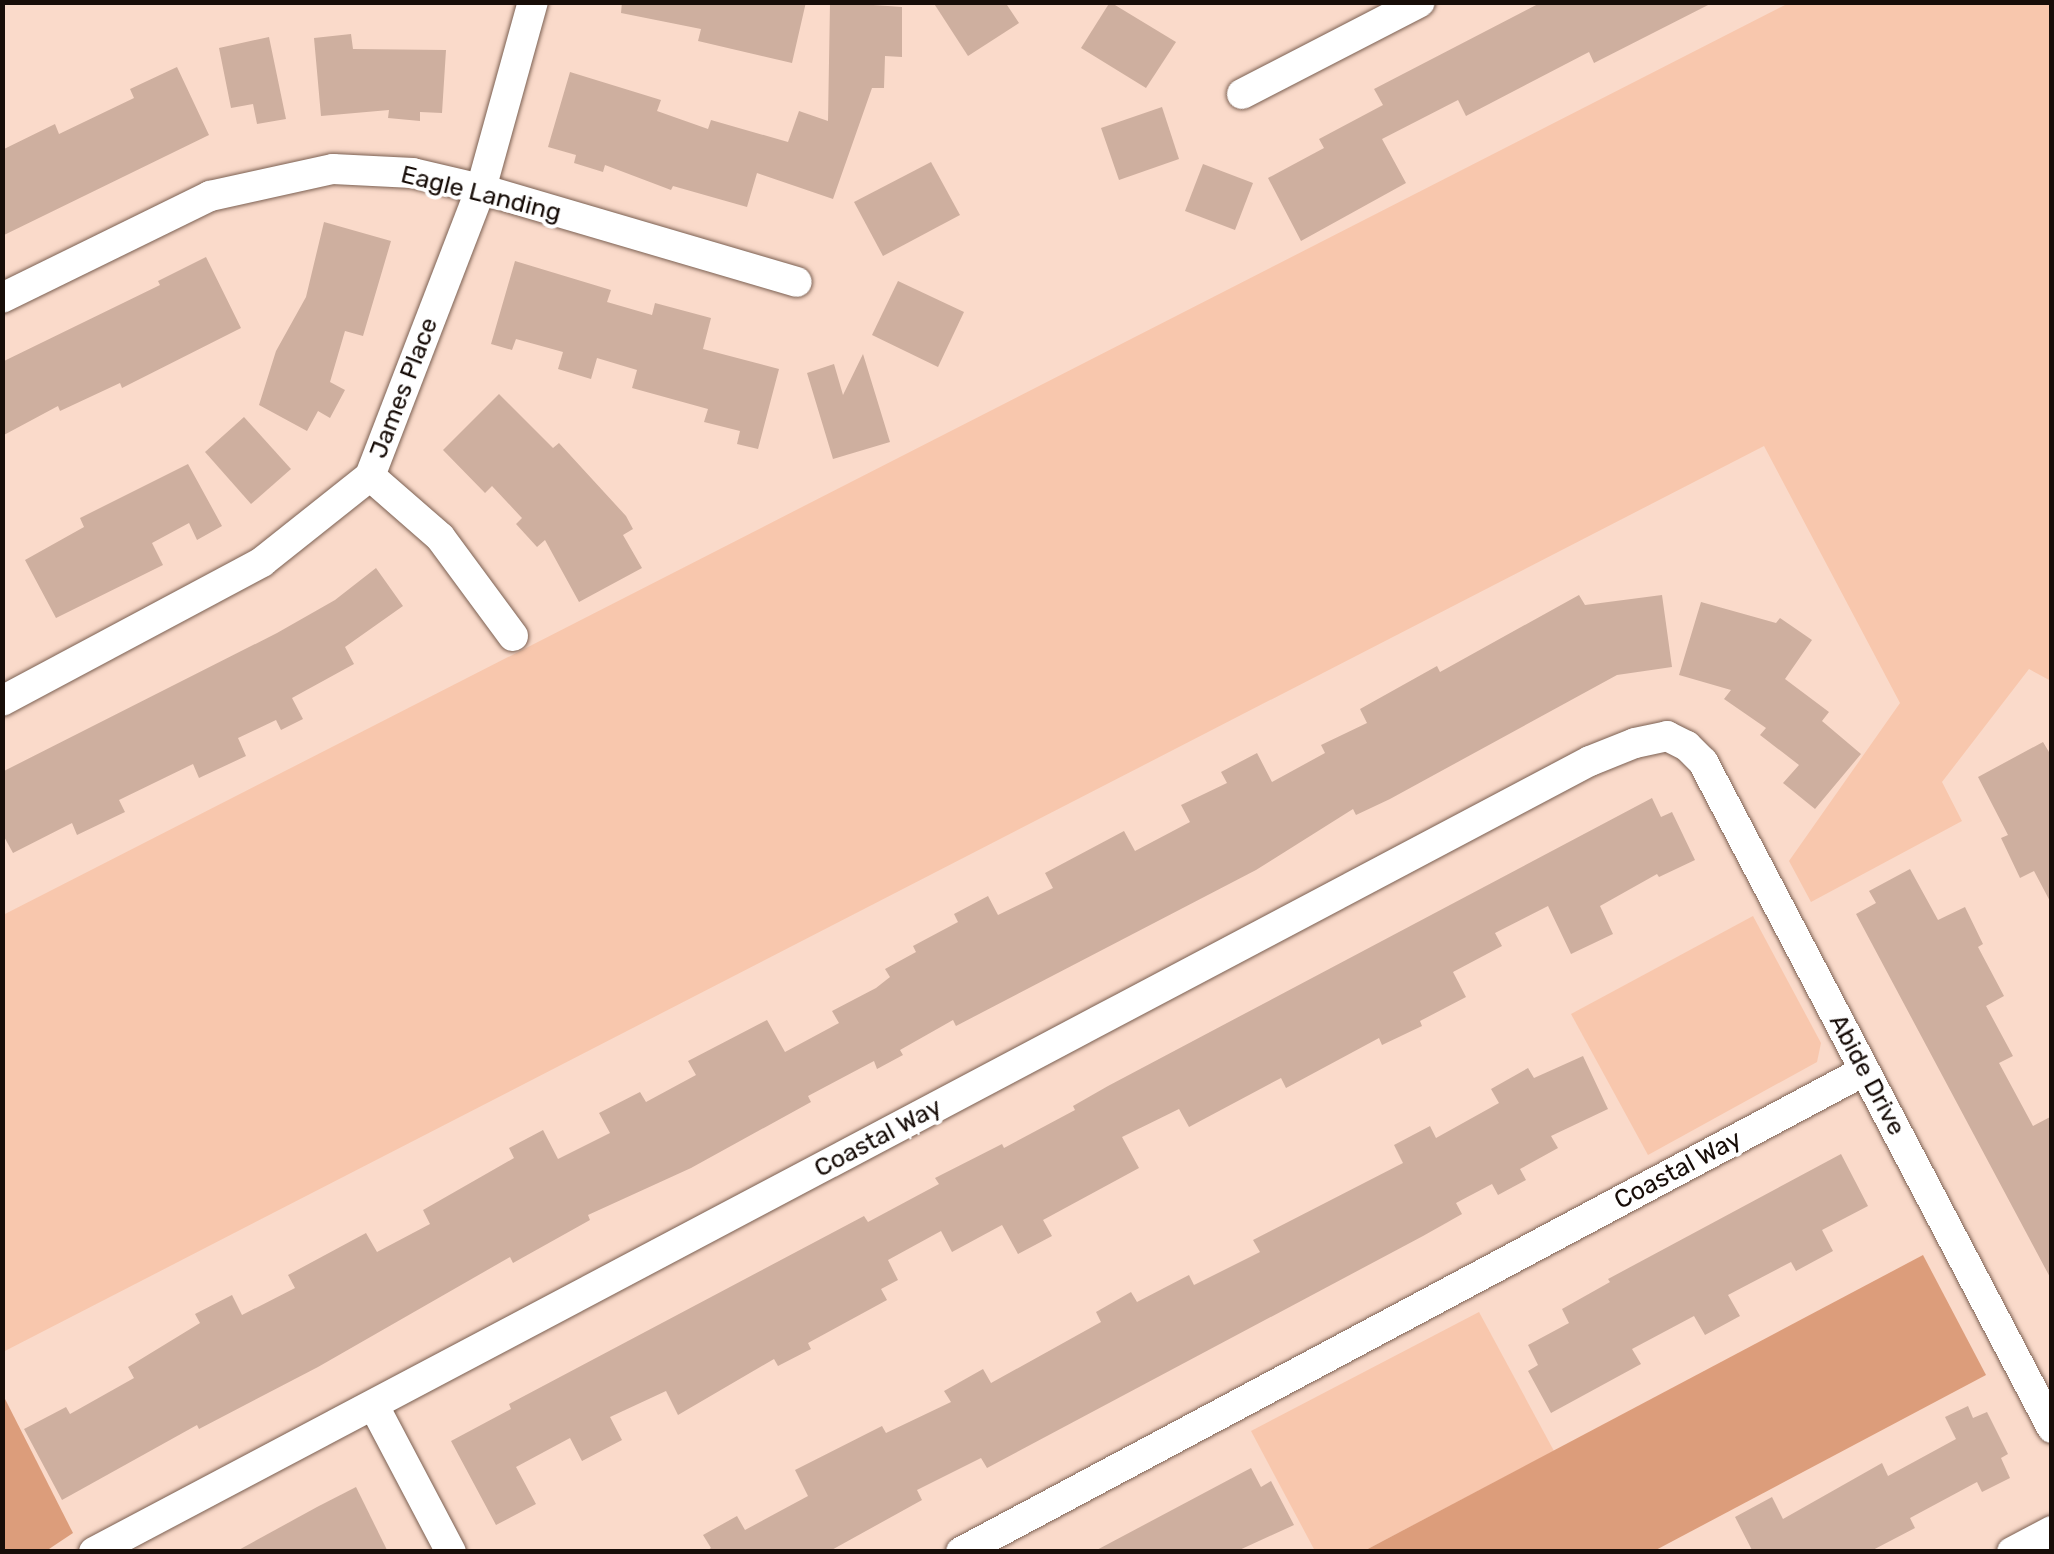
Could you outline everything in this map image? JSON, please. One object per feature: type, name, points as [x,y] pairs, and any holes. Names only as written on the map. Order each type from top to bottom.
[{"type":"street","name":"James Place","points":[[2,700],[262,562],[370,476],[481,189],[532,2]]},
{"type":"street","points":[[1242,94],[1420,2]]},
{"type":"street","name":"Eagle Landing","points":[[2,298],[210,196],[287,176],[333,169],[413,174],[481,189],[797,282]]},
{"type":"street","points":[[370,476],[440,537],[513,636]]},
{"type":"street","name":"Abide Drive","points":[[1667,736],[1687,746],[1703,762],[2052,1428]]},
{"type":"street","name":"Coastal Way","points":[[94,1552],[1590,761],[1636,742],[1667,736]]},
{"type":"street","name":"Coastal Way","points":[[961,1552],[1864,1071]]},
{"type":"street","points":[[374,1406],[451,1552]]},
{"type":"street","points":[[2012,1552],[2052,1531]]},
{"type":"shaded area","points":[[1789,3],[2051,3],[2051,681],[2029,669],[1942,782],[1962,821],[1811,902],[1789,861],[1900,703],[1764,446],[3,1352],[3,915]]},
{"type":"shaded area","points":[[1753,916],[1821,1043],[1817,1062],[1648,1155],[1571,1014]]},
{"type":"shaded area","points":[[1923,1255],[1986,1375],[1654,1551],[1364,1551]]},
{"type":"shaded area","points":[[1479,1312],[1554,1451],[1364,1551],[1315,1551],[1251,1431]]},
{"type":"shaded area","points":[[3,1395],[73,1533],[46,1551],[3,1551]]},
{"type":"building","points":[[622,2],[806,2],[792,63],[698,41],[701,29],[621,13]]},
{"type":"building","points":[[830,2],[902,7],[902,57],[885,56],[884,88],[872,88],[833,199],[757,173],[747,207],[673,186],[671,190],[605,165],[603,172],[574,163],[576,155],[548,147],[570,72],[661,100],[657,111],[708,129],[711,120],[788,142],[799,111],[828,121]]},
{"type":"building","points":[[933,2],[1005,2],[1019,23],[968,56]]},
{"type":"building","points":[[1110,2],[1176,42],[1146,88],[1081,48]]},
{"type":"building","points":[[1542,2],[1714,2],[1594,63],[1589,52],[1466,116],[1458,100],[1382,139],[1406,183],[1301,241],[1268,178],[1324,148],[1319,139],[1383,105],[1374,89]]},
{"type":"building","points":[[351,34],[353,49],[446,50],[442,113],[420,112],[420,121],[388,118],[389,110],[321,116],[314,38]]},
{"type":"building","points":[[269,37],[286,119],[257,124],[253,104],[231,108],[219,48]]},
{"type":"building","points":[[177,67],[209,135],[2,236],[2,150],[55,124],[59,134],[134,98],[130,89]]},
{"type":"building","points":[[1162,107],[1179,159],[1119,180],[1101,128]]},
{"type":"building","points":[[931,162],[960,215],[883,256],[854,202]]},
{"type":"building","points":[[1203,164],[1253,183],[1235,230],[1185,211]]},
{"type":"building","points":[[324,222],[391,241],[363,336],[345,331],[330,382],[345,390],[330,418],[318,411],[307,431],[259,405],[276,351],[306,297]]},
{"type":"building","points":[[206,257],[241,328],[122,388],[120,383],[60,411],[58,406],[2,436],[2,362],[160,285],[158,281]]},
{"type":"building","points":[[515,261],[611,290],[607,302],[652,315],[655,303],[711,318],[703,349],[779,369],[758,449],[737,444],[740,431],[704,422],[708,409],[632,388],[637,370],[597,358],[591,379],[558,369],[563,352],[516,339],[512,350],[491,344]]},
{"type":"building","points":[[898,281],[964,312],[938,367],[872,335]]},
{"type":"building","points":[[863,354],[890,442],[833,459],[807,373],[834,364],[843,395]]},
{"type":"building","points":[[499,394],[553,448],[559,443],[626,516],[633,529],[623,535],[642,568],[579,602],[545,540],[537,547],[516,524],[522,518],[492,486],[485,493],[443,450]]},
{"type":"building","points":[[244,417],[291,469],[251,504],[205,452]]},
{"type":"building","points":[[188,464],[222,526],[197,540],[189,523],[152,543],[163,565],[56,618],[25,560],[84,527],[80,518]]},
{"type":"building","points":[[376,568],[403,606],[345,647],[354,664],[292,698],[303,719],[281,730],[276,720],[238,738],[246,756],[199,778],[193,764],[119,800],[125,812],[77,835],[72,823],[13,853],[2,833],[2,772],[277,633],[335,600]]},
{"type":"building","points":[[1579,595],[1585,605],[1662,595],[1672,667],[1617,675],[1390,799],[1356,815],[1353,809],[1256,870],[956,1026],[953,1020],[900,1050],[903,1055],[877,1069],[874,1061],[808,1096],[811,1102],[691,1168],[588,1215],[590,1220],[513,1263],[510,1257],[318,1367],[199,1429],[197,1425],[62,1500],[24,1429],[66,1407],[70,1414],[134,1378],[128,1367],[200,1323],[195,1314],[232,1295],[242,1315],[295,1288],[288,1275],[366,1233],[377,1252],[430,1224],[423,1210],[514,1158],[509,1148],[543,1130],[558,1159],[610,1133],[599,1113],[640,1092],[646,1102],[696,1075],[688,1061],[767,1020],[785,1052],[839,1023],[832,1011],[890,977],[885,969],[916,952],[913,946],[958,922],[954,914],[988,896],[998,915],[1053,888],[1045,873],[1124,831],[1135,851],[1190,822],[1181,805],[1227,783],[1221,772],[1257,753],[1272,782],[1325,753],[1321,745],[1367,723],[1360,709],[1437,666],[1440,672]]},
{"type":"building","points":[[1701,602],[1776,623],[1780,618],[1812,640],[1785,679],[1829,712],[1822,721],[1861,754],[1815,809],[1783,783],[1799,765],[1760,735],[1766,728],[1724,699],[1731,690],[1679,675]]},
{"type":"building","points":[[2043,742],[2052,757],[2052,905],[2034,871],[2020,878],[2001,838],[2008,835],[1978,777]]},
{"type":"building","points":[[1652,798],[1661,817],[1672,812],[1695,860],[1659,877],[1657,874],[1600,906],[1613,934],[1571,954],[1548,906],[1495,933],[1502,946],[1453,972],[1466,997],[1420,1021],[1422,1026],[1382,1045],[1379,1038],[1286,1088],[1281,1078],[1189,1127],[1179,1109],[1122,1137],[1139,1168],[1043,1220],[1052,1236],[1018,1254],[1002,1225],[952,1252],[941,1231],[888,1260],[898,1280],[881,1289],[887,1300],[808,1343],[811,1349],[778,1366],[774,1359],[678,1415],[666,1391],[610,1417],[622,1440],[582,1461],[570,1438],[516,1467],[536,1504],[496,1525],[451,1441],[511,1409],[509,1404],[864,1216],[868,1222],[939,1184],[935,1178],[1002,1144],[1004,1148],[1075,1110],[1073,1106],[1108,1086]]},
{"type":"building","points":[[1910,869],[1938,920],[1965,907],[1983,944],[1978,947],[2004,996],[1986,1006],[2013,1056],[1999,1063],[2033,1126],[2052,1116],[2052,1281],[1856,914],[1876,903],[1869,891]]},
{"type":"building","points":[[1583,1056],[1608,1109],[1551,1136],[1558,1148],[1520,1169],[1526,1180],[1498,1195],[1492,1184],[1456,1203],[1462,1214],[987,1468],[981,1458],[917,1490],[922,1500],[828,1552],[705,1552],[711,1548],[703,1535],[737,1516],[745,1530],[808,1496],[795,1470],[882,1426],[886,1433],[951,1402],[944,1391],[983,1369],[991,1383],[1101,1322],[1096,1312],[1131,1292],[1137,1302],[1189,1275],[1194,1285],[1260,1252],[1253,1240],[1403,1163],[1394,1145],[1430,1126],[1436,1138],[1499,1103],[1491,1089],[1528,1068],[1534,1078]]},
{"type":"building","points":[[1841,1154],[1868,1206],[1822,1230],[1833,1251],[1796,1271],[1791,1262],[1728,1295],[1740,1316],[1705,1335],[1694,1316],[1632,1349],[1641,1364],[1551,1413],[1528,1371],[1538,1365],[1528,1345],[1569,1323],[1562,1309],[1610,1282],[1608,1279]]},
{"type":"building","points":[[1968,1406],[1973,1418],[1987,1412],[2008,1454],[2001,1458],[2010,1478],[1982,1492],[1977,1482],[1910,1518],[1915,1528],[1869,1552],[1753,1552],[1735,1517],[1772,1497],[1783,1519],[1882,1463],[1888,1476],[1956,1439],[1945,1417]]},
{"type":"building","points":[[1251,1468],[1261,1487],[1271,1481],[1294,1525],[1235,1552],[1093,1552]]},
{"type":"building","points":[[356,1487],[388,1552],[235,1552],[317,1507]]}]
